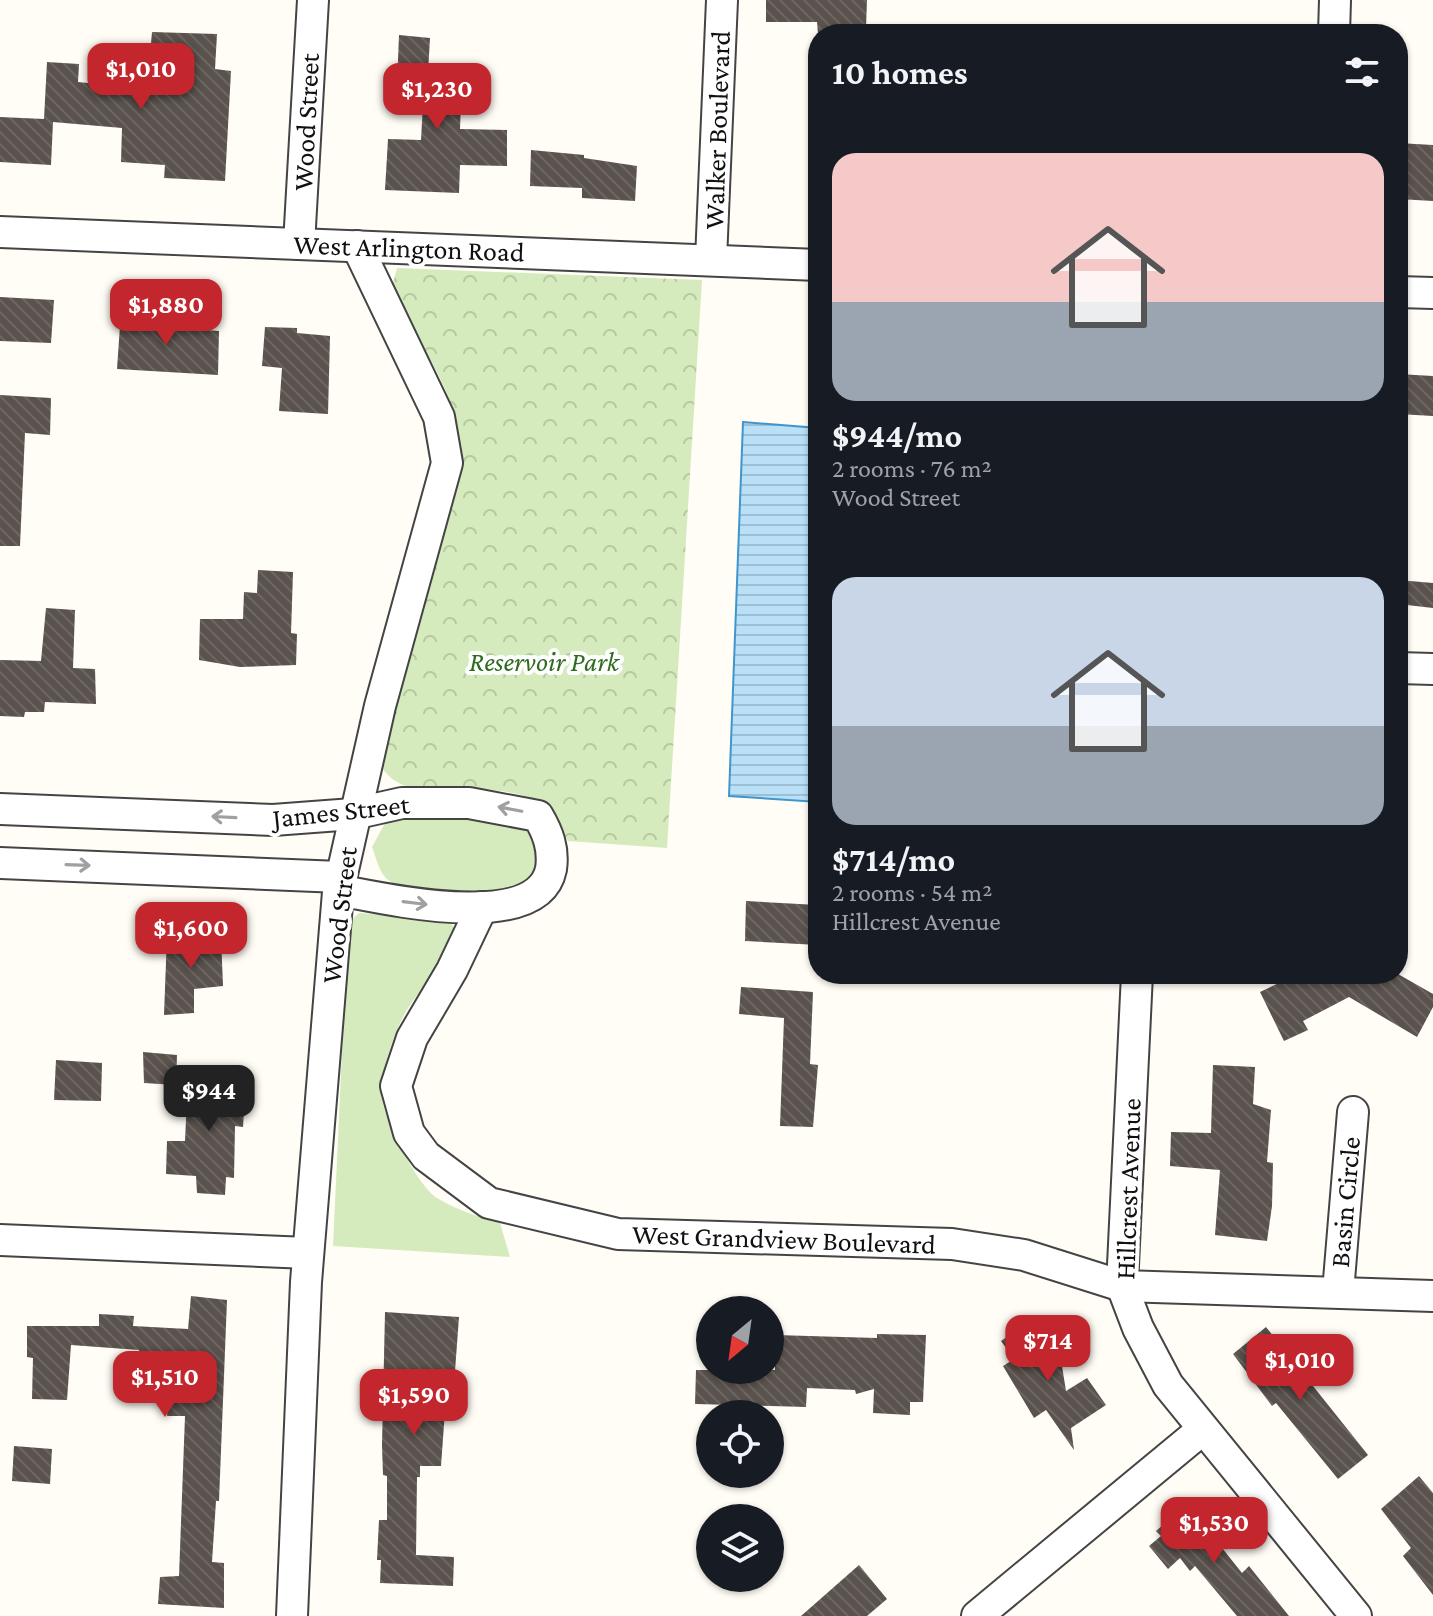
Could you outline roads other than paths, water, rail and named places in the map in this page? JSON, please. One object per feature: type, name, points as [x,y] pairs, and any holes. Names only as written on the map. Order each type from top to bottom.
[{"type":"street","name":"Wood Street","points":[[299,244],[313,0]]},
{"type":"street","name":"Walker Boulevard","points":[[711,260],[722,0]]},
{"type":"street","points":[[1334,24],[1335,0]]},
{"type":"street","name":"West Arlington Road","points":[[0,232],[808,265]]},
{"type":"street","name":"Wood Street","points":[[292,1616],[308,1253],[339,884],[353,814],[447,463],[439,417],[357,246]]},
{"type":"street","points":[[1408,292],[1433,293]]},
{"type":"street","points":[[1408,668],[1433,669]]},
{"type":"street","name":"James Street","points":[[0,809],[273,820],[353,814],[402,803],[469,803],[538,816],[549,834],[552,862],[549,877],[530,896],[482,907],[416,904],[339,884],[0,863]]},
{"type":"street","name":"West Grandview Boulevard","points":[[482,907],[452,970],[412,1038],[396,1086],[409,1133],[426,1156],[489,1203],[618,1234],[952,1244],[1024,1255],[1122,1286],[1433,1296]]},
{"type":"street","name":"Hillcrest Avenue","points":[[1137,984],[1122,1286],[1152,1358],[1168,1385],[1356,1616]]},
{"type":"street","name":"Basin Circle","points":[[1338,1292],[1353,1112]]},
{"type":"street","points":[[0,1240],[308,1253]]},
{"type":"street","points":[[977,1616],[1203,1429]]},
{"type":"water","points":[[743,422],[808,427],[808,801],[729,796]]},
{"type":"park label","name":"Reservoir Park","points":[[544,661]]}]
